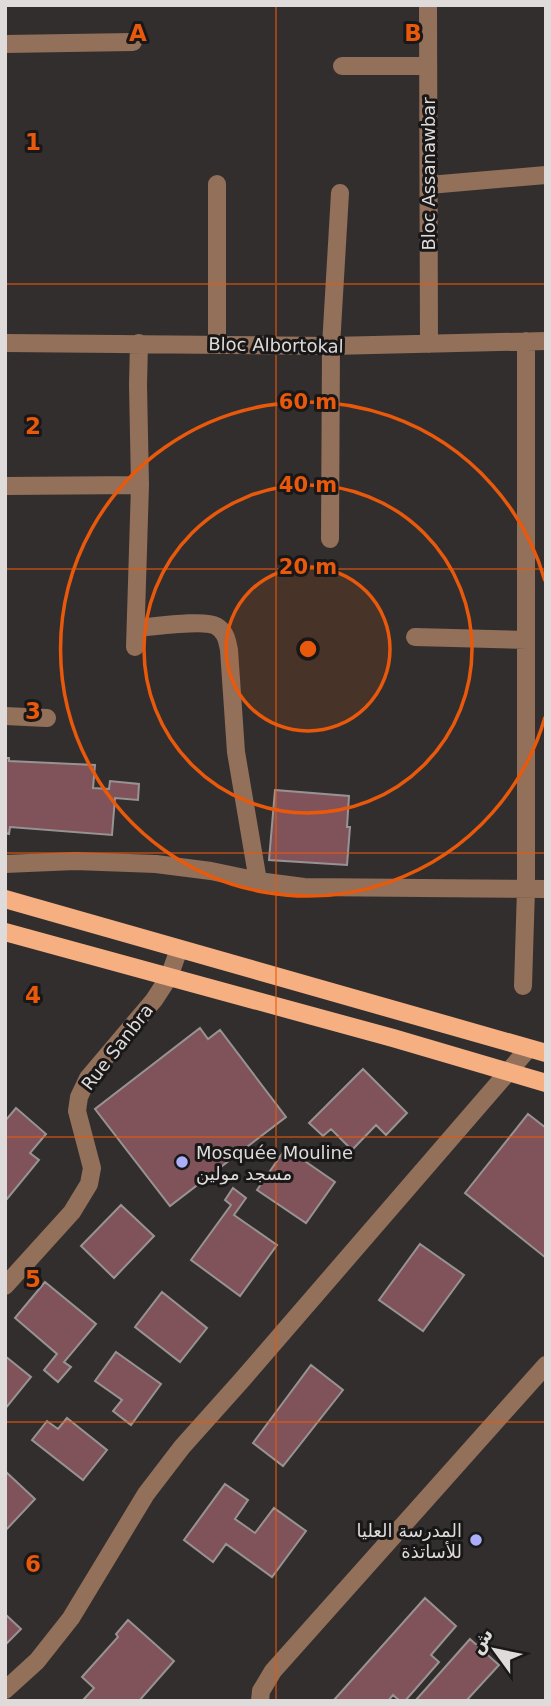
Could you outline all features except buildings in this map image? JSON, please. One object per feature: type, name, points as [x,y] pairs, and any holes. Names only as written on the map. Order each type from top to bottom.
[{"type":"main road","points":[[5,899],[537,1051]]},
{"type":"main road","points":[[5,932],[380,1034],[546,1083]]},
{"type":"street","name":"Bloc Assanawbar","points":[[428,5],[429,344]]},
{"type":"street","points":[[5,44],[132,42]]},
{"type":"street","points":[[342,66],[428,66]]},
{"type":"street","points":[[429,185],[546,175]]},
{"type":"street","points":[[217,184],[217,345]]},
{"type":"street","points":[[330,539],[331,346],[340,193]]},
{"type":"street","points":[[523,986],[526,890],[526,341]]},
{"type":"street","name":"Bloc Albortokal","points":[[5,343],[331,346],[546,341]]},
{"type":"street","points":[[135,647],[140,485],[139,344]]},
{"type":"street","points":[[5,486],[140,485]]},
{"type":"street","points":[[136,628],[208,622],[223,631],[227,637],[236,752],[258,881]]},
{"type":"street","points":[[415,637],[526,639]]},
{"type":"street","points":[[5,716],[47,718]]},
{"type":"street","points":[[5,864],[75,861],[156,864],[304,887],[546,889]]},
{"type":"street","name":"Rue Sanbra","points":[[5,1286],[72,1212],[89,1184],[92,1168],[77,1111],[79,1097],[88,1078],[154,1000],[169,977],[179,949]]},
{"type":"street","points":[[5,1690],[37,1661],[71,1618],[146,1494],[182,1447],[509,1072],[537,1051]]},
{"type":"street","points":[[260,1701],[261,1691],[273,1671],[546,1365]]},
{"type":"place","name":"Mosquée Mouline مسجد مولين","points":[[182,1162]]},
{"type":"place","name":"المدرسة العليا للأساتذة","points":[[476,1540]]}]
